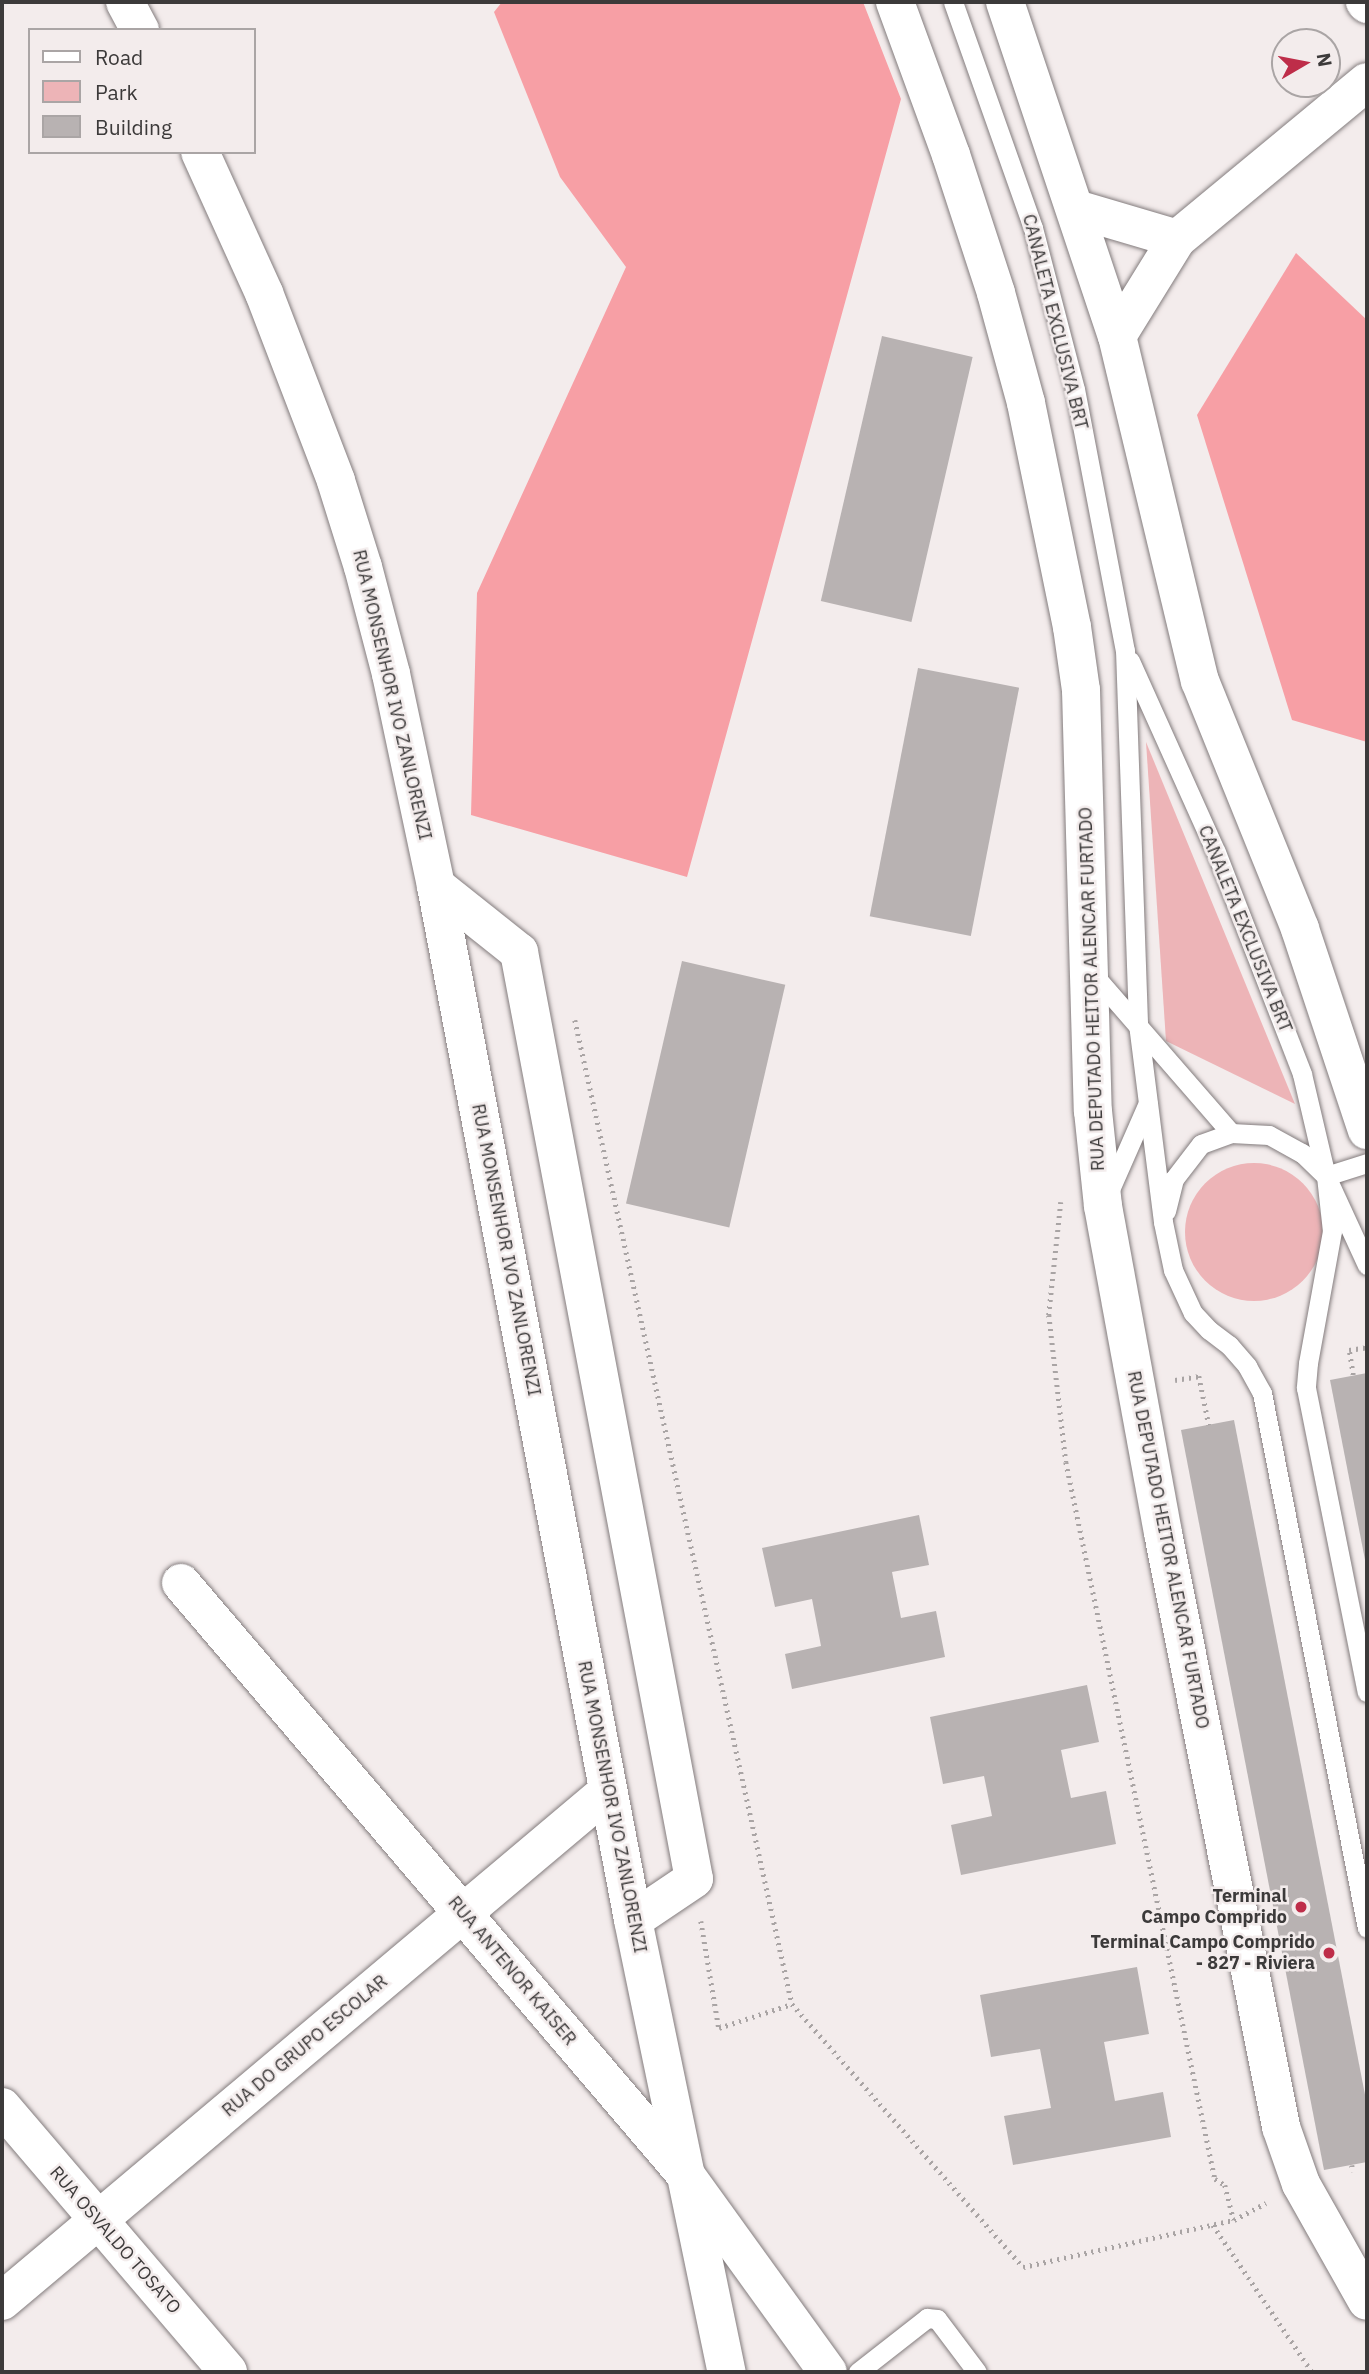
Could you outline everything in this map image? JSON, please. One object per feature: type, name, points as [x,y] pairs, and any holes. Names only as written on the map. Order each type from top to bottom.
[{"type":"street","points":[[125,2],[138,28]]},
{"type":"street","name":"RUA DEPUTADO HEITOR ALENCAR FURTADO","points":[[895,2],[951,155],[996,293],[1026,403],[1051,520],[1081,691],[1093,1111],[1103,1206],[1281,2127],[1301,2184],[1367,2301]]},
{"type":"street","points":[[1005,2],[1117,336],[1200,681],[1300,929],[1367,1130]]},
{"type":"street","points":[[1117,336],[1177,239],[1367,82]]},
{"type":"street","name":"RUA MONSENHOR IVO ZANLORENZI","points":[[201,154],[264,293],[336,481],[363,567],[391,674],[436,886],[633,1920],[727,2372]]},
{"type":"street","points":[[1076,209],[1177,239]]},
{"type":"street","points":[[436,886],[519,952],[694,1879],[633,1920]]},
{"type":"street","name":"RUA ANTENOR KAISER","points":[[181,1583],[685,2174],[828,2372]]},
{"type":"street","name":"RUA DO GRUPO ESCOLAR","points":[[2,2301],[608,1791]]},
{"type":"street","name":"RUA OSVALDO TOSATO","points":[[2,2107],[228,2372]]},
{"type":"lane","name":"CANALETA EXCLUSIVA BRT","points":[[953,2],[1033,228],[1075,389],[1125,650],[1138,1024],[1163,1222]]},
{"type":"lane","name":"CANALETA EXCLUSIVA BRT","points":[[1125,650],[1216,852],[1303,1074],[1326,1176]]},
{"type":"lane","points":[[1087,967],[1231,1133]]},
{"type":"lane","points":[[1103,1206],[1148,1102]]},
{"type":"lane","points":[[1367,1265],[1326,1176],[1302,1153],[1269,1135],[1231,1133],[1201,1144],[1174,1179],[1163,1222],[1173,1270],[1193,1313],[1247,1366],[1266,1405],[1367,1927]]},
{"type":"lane","points":[[1326,1176],[1367,1163]]},
{"type":"lane","points":[[1326,1176],[1332,1231],[1308,1363],[1306,1388],[1367,1692]]},
{"type":"lane","points":[[858,2372],[928,2318],[937,2319],[977,2372]]},
{"type":"path","points":[[530,1012],[571,1002],[792,2004],[1023,2267],[1234,2220],[1301,2184]]},
{"type":"path","points":[[1062,1195],[1049,1315],[1066,1462],[1215,2179],[1225,2185],[1234,2220]]},
{"type":"path","points":[[1353,1375],[1349,1350],[1367,1347]]},
{"type":"path","points":[[1136,1387],[1199,1376],[1209,1425]]},
{"type":"path","points":[[694,1879],[719,2028],[792,2004]]},
{"type":"path","points":[[1352,2165],[1353,2172]]},
{"type":"path","points":[[1213,2225],[1312,2372]]},
{"type":"green space","points":[[1146,742],[1295,1104],[1166,1041]]},
{"type":"green space","points":[[1254,1163],[1280,1168],[1303,1183],[1318,1206],[1323,1232],[1318,1258],[1303,1281],[1280,1296],[1254,1301],[1228,1296],[1205,1281],[1190,1258],[1185,1232],[1190,1206],[1205,1183],[1228,1168]]},
{"type":"shaded area","points":[[502,2],[863,2],[901,99],[687,877],[471,815],[477,593],[626,267],[560,177],[494,12]]},
{"type":"shaded area","points":[[1296,253],[1367,320],[1367,742],[1292,720],[1197,415]]},
{"type":"building","points":[[882,336],[973,357],[911,622],[821,601]]},
{"type":"building","points":[[918,668],[1019,688],[971,936],[870,916]]},
{"type":"building","points":[[682,961],[785,985],[729,1227],[626,1204]]},
{"type":"building","points":[[1367,1373],[1367,1565],[1366,1565],[1330,1380]]},
{"type":"building","name":"Terminal Campo Comprido","points":[[1234,1420],[1367,2105],[1367,2162],[1324,2170],[1181,1430]]},
{"type":"building","points":[[919,1515],[929,1565],[892,1572],[901,1618],[936,1611],[945,1657],[792,1689],[785,1654],[821,1646],[812,1599],[775,1607],[762,1548]]},
{"type":"building","points":[[1087,1685],[1099,1742],[1061,1750],[1071,1798],[1106,1791],[1116,1844],[961,1875],[951,1825],[992,1816],[984,1776],[943,1784],[930,1717]]},
{"type":"building","points":[[1137,1967],[1149,2034],[1104,2042],[1115,2101],[1163,2092],[1171,2137],[1013,2165],[1004,2116],[1051,2108],[1040,2049],[991,2057],[980,1995]]},
{"type":"place","name":"Terminal Campo Comprido","points":[[1301,1907]]},
{"type":"place","name":"Terminal Campo Comprido - 827 - Riviera","points":[[1329,1953]]}]
